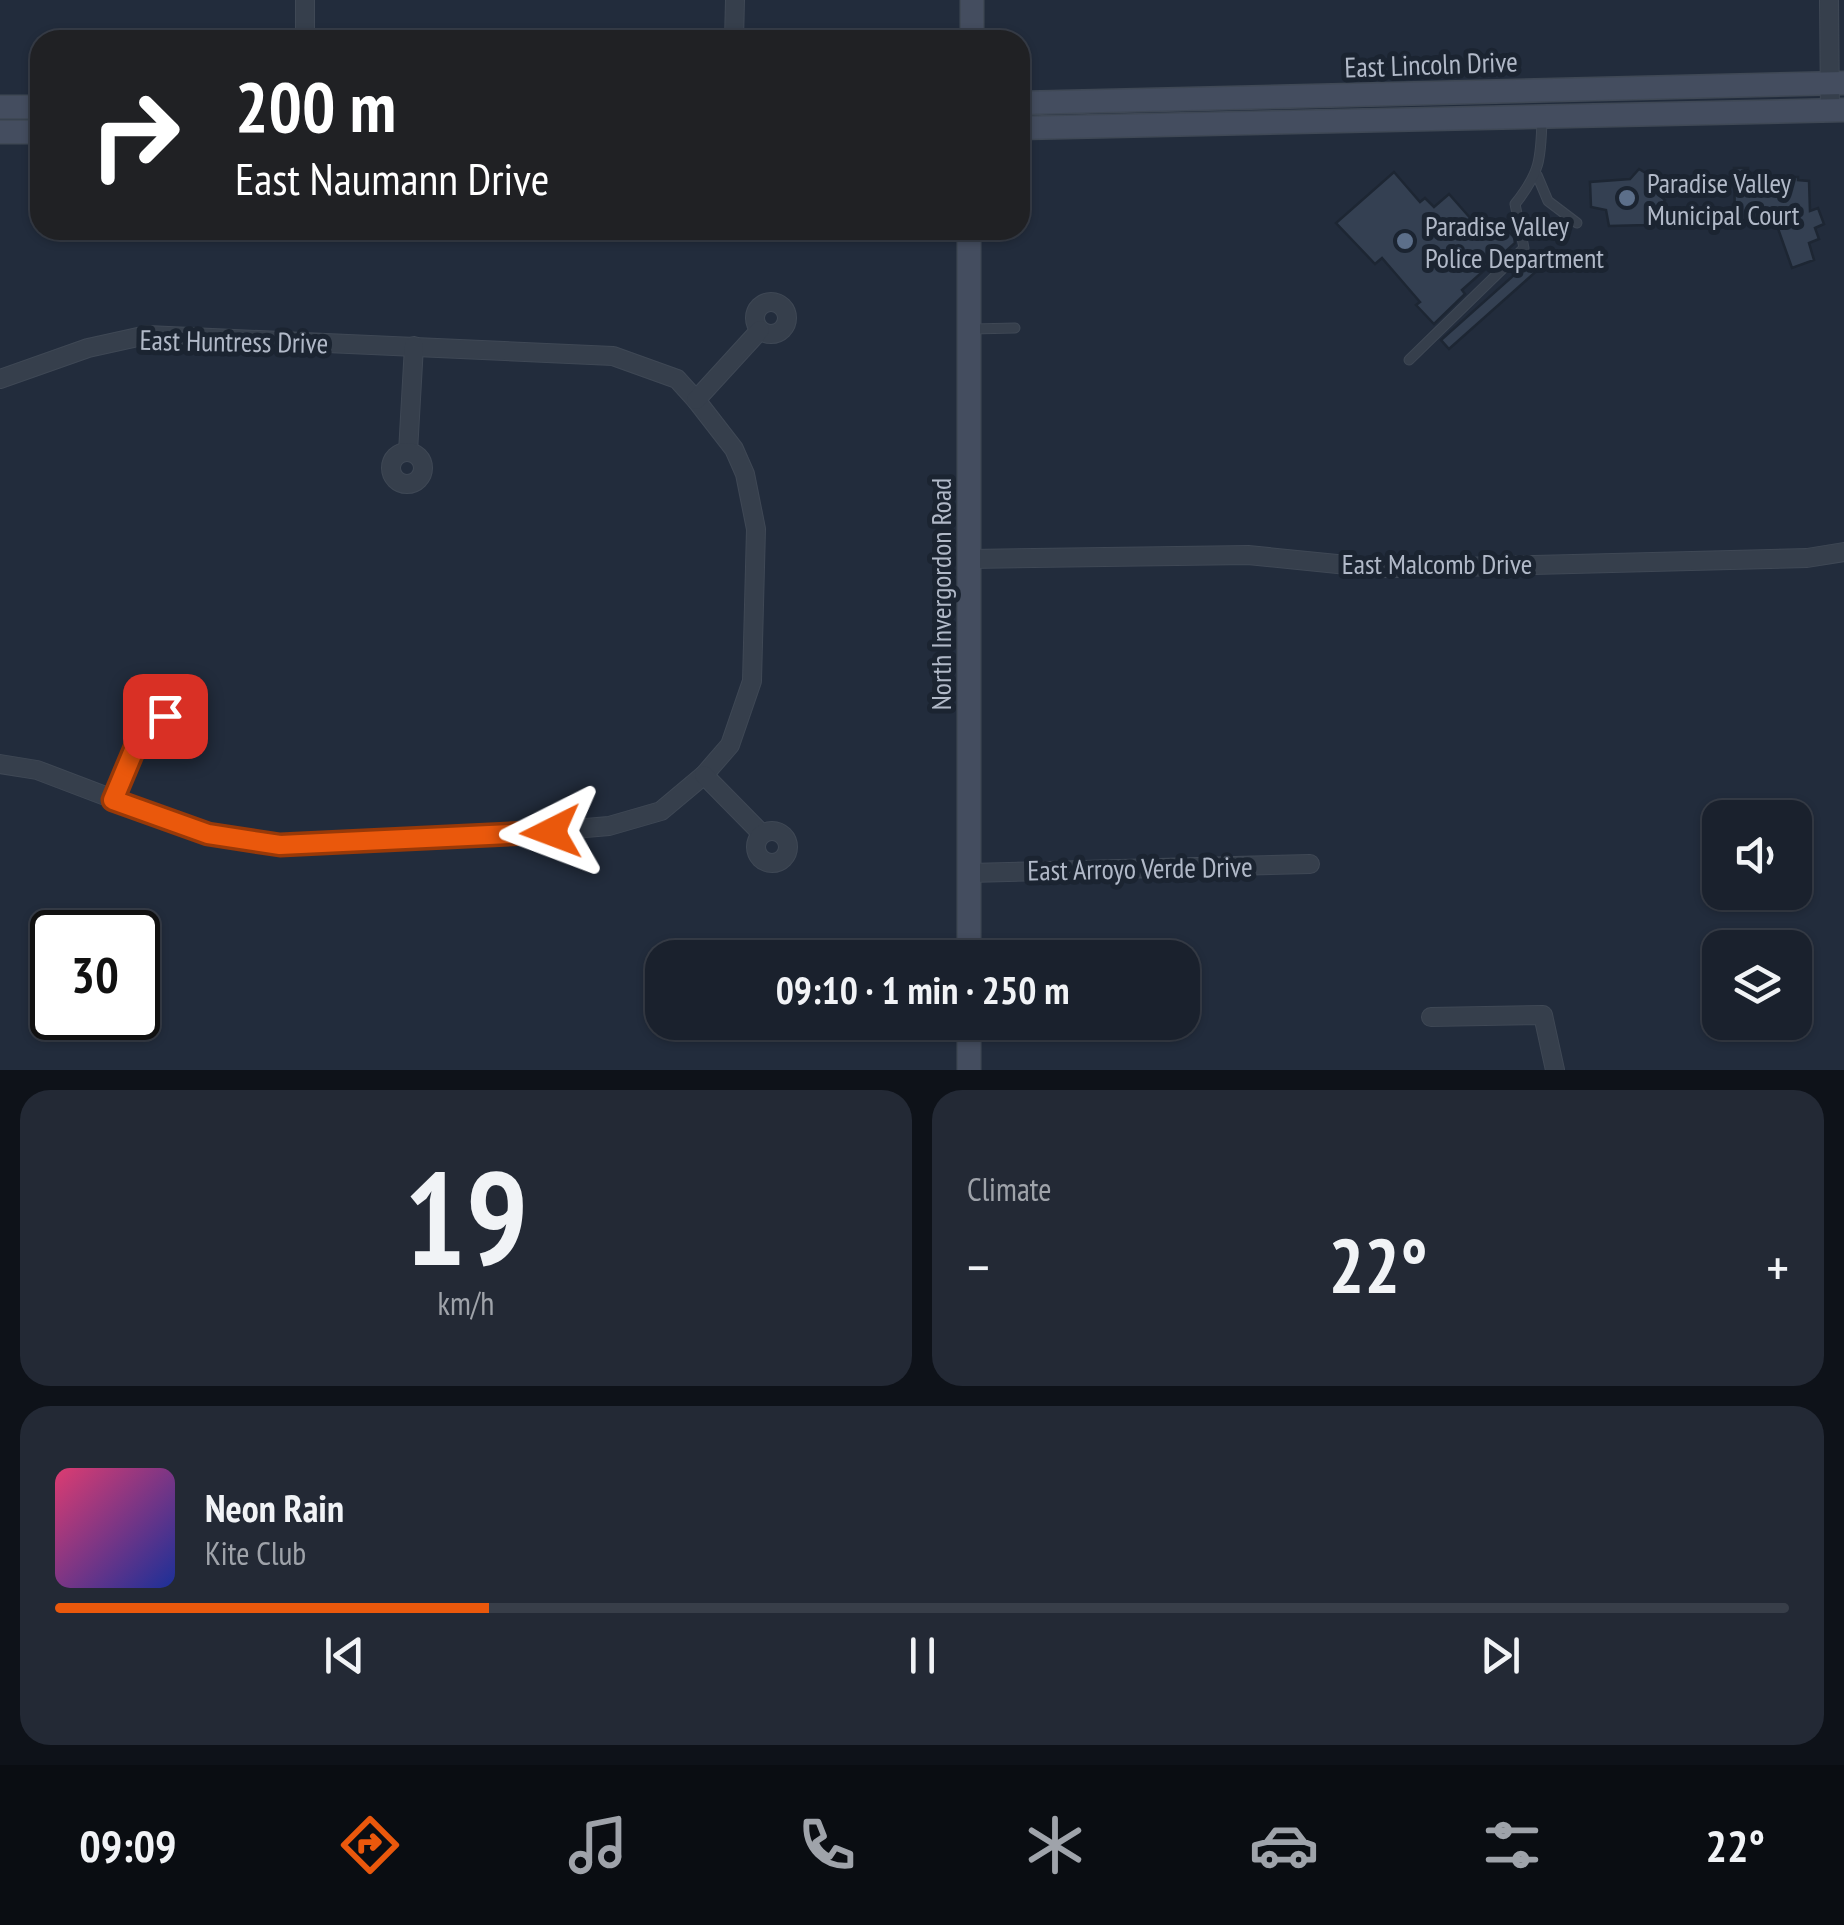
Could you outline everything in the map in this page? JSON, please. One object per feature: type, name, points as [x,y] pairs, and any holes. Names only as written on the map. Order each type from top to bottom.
[{"type":"main road","points":[[972,0],[972,30]]},
{"type":"main road","name":"East Lincoln Drive","points":[[1030,103],[1837,83]]},
{"type":"main road","points":[[1688,87],[1688,113]]},
{"type":"main road","points":[[1541,91],[1542,116]]},
{"type":"main road","points":[[1230,99],[1232,124]]},
{"type":"main road","points":[[0,107],[30,107]]},
{"type":"main road","name":"East Lincoln Drive","points":[[1030,128],[1837,110]]},
{"type":"main road","points":[[0,132],[30,132]]},
{"type":"main road","name":"North Invergordon Road","points":[[969,240],[970,940]]},
{"type":"main road","points":[[969,1070],[970,1040]]},
{"type":"street","points":[[305,30],[306,0]]},
{"type":"street","points":[[734,30],[735,0]]},
{"type":"street","points":[[1829,0],[1837,110]]},
{"type":"street","points":[[696,400],[760,330]]},
{"type":"street","name":"East Huntress Drive","points":[[0,379],[88,348],[146,335],[613,356],[677,379],[696,400],[734,449],[745,474],[756,529],[752,681],[730,745],[704,776],[661,811],[609,826],[280,845],[208,834],[38,770],[0,764]]},
{"type":"street","points":[[408,452],[414,346]]},
{"type":"street","name":"East Malcomb Drive","points":[[970,559],[1248,555],[1377,568],[1424,568],[1807,558],[1844,552]]},
{"type":"street","points":[[113,800],[144,726]]},
{"type":"street","points":[[704,776],[762,834]]},
{"type":"street","name":"East Arroyo Verde Drive","points":[[970,873],[1310,864]]},
{"type":"street","points":[[1431,1018],[1543,1016],[1555,1070]]},
{"type":"lane","points":[[1409,360],[1524,248],[1515,204],[1537,176],[1542,116]]},
{"type":"lane","points":[[1537,176],[1548,201],[1576,223]]},
{"type":"lane","points":[[969,328],[1015,328]]},
{"type":"building","points":[[1734,168],[1748,168],[1748,173],[1760,173],[1760,177],[1798,177],[1809,181],[1810,211],[1818,208],[1824,224],[1815,228],[1819,239],[1809,243],[1814,260],[1792,268],[1775,220],[1735,220]]},
{"type":"building","name":"Paradise Valley Municipal Court","points":[[1639,169],[1669,187],[1660,196],[1665,200],[1655,215],[1649,214],[1648,225],[1609,226],[1606,210],[1591,207],[1590,182],[1630,179]]},
{"type":"building","name":"Paradise Valley Police Department","points":[[1394,172],[1420,202],[1425,198],[1434,207],[1449,194],[1487,237],[1501,224],[1514,237],[1515,243],[1462,290],[1465,294],[1434,324],[1382,258],[1375,264],[1336,223]]},
{"type":"building","points":[[1532,259],[1540,268],[1449,349],[1441,340]]},
{"type":"place","name":"Paradise Valley Municipal Court","points":[[1627,198]]},
{"type":"place","name":"Paradise Valley Police Department","points":[[1405,241]]},
{"type":"route","points":[[165,716],[159,724],[144,726],[113,800],[208,834],[280,845],[551,832]]}]
